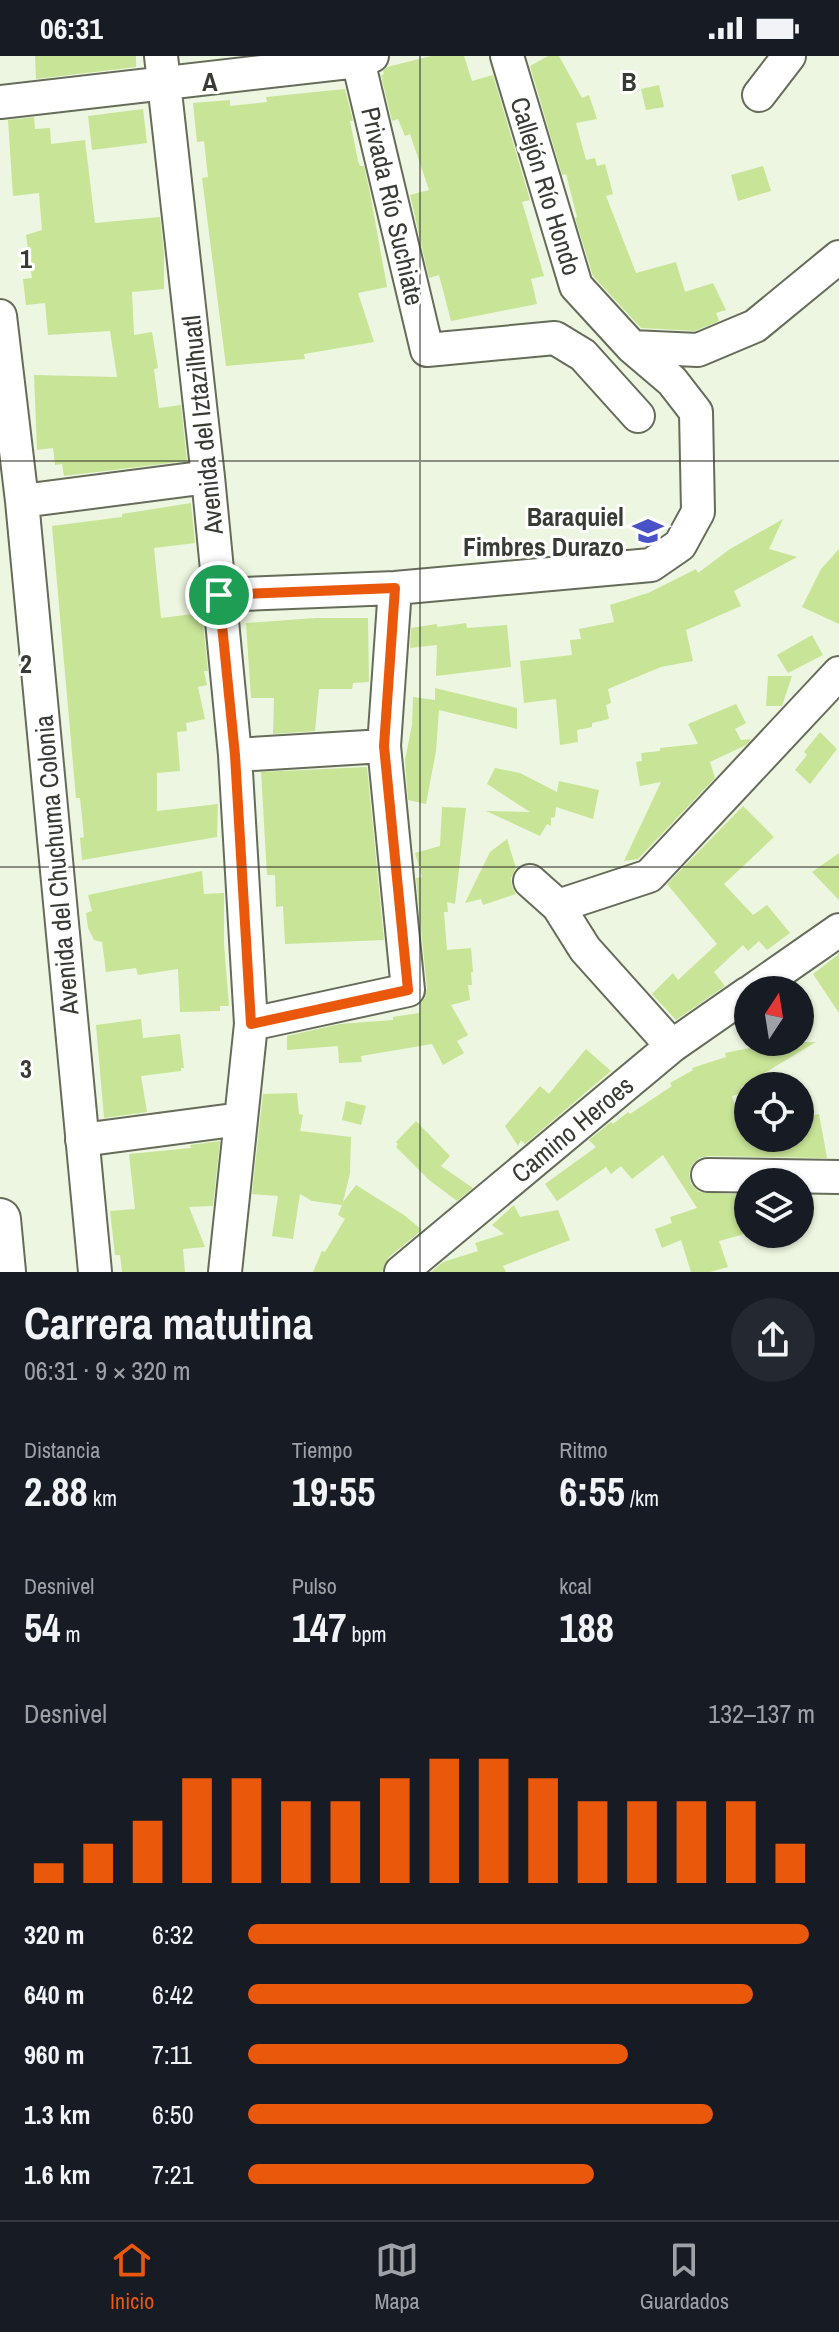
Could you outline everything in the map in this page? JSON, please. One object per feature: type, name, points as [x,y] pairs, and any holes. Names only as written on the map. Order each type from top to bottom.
[{"type":"main road","points":[[0,1219],[5,1272]]},
{"type":"street","name":"Callejón Río Hondo","points":[[219,595],[395,588],[651,565],[680,545],[698,512],[696,412],[672,381],[632,347],[576,286],[507,56]]},
{"type":"street","points":[[759,95],[789,56]]},
{"type":"street","points":[[0,102],[163,69],[363,58]]},
{"type":"street","name":"Privada Río Suchiate","points":[[363,58],[427,350],[555,338],[583,355],[638,416]]},
{"type":"street","name":"Avenida del Iztazilhuatl","points":[[163,69],[235,755],[251,1024],[225,1272]]},
{"type":"street","points":[[632,347],[698,350],[755,326],[839,257]]},
{"type":"street","name":"Avenida del Chuchuma Colonia","points":[[0,316],[22,501],[95,1272]]},
{"type":"street","points":[[22,501],[208,477]]},
{"type":"street","points":[[251,1024],[408,990],[384,746],[395,588]]},
{"type":"street","points":[[558,906],[649,876],[839,673]]},
{"type":"street","points":[[235,755],[384,746]]},
{"type":"street","points":[[530,881],[558,906],[585,949],[672,1046]]},
{"type":"street","name":"Camino Heroes","points":[[773,976],[839,930]]},
{"type":"street","name":"Camino Heroes","points":[[401,1272],[672,1046],[734,1003]]},
{"type":"street","points":[[82,1140],[241,1119]]},
{"type":"street","points":[[708,1175],[839,1177]]},
{"type":"building","points":[[35,56],[136,56],[136,67],[36,79]]},
{"type":"building","points":[[431,56],[464,56],[472,81],[493,75],[530,200],[522,202],[544,276],[531,279],[537,304],[451,321],[439,275],[429,278],[410,195],[429,190],[410,134],[405,136],[398,119],[392,121],[381,75],[387,67]]},
{"type":"building","points":[[548,56],[559,56],[582,98],[589,95],[597,119],[576,123],[586,160],[595,158],[597,166],[605,164],[613,194],[606,196],[636,273],[676,262],[685,292],[713,283],[726,310],[716,313],[719,321],[695,331],[641,328],[593,276],[575,218],[566,174],[562,175],[530,66]]},
{"type":"building","points":[[659,85],[664,107],[646,110],[641,89]]},
{"type":"building","points":[[345,89],[358,161],[360,166],[364,166],[370,193],[387,287],[358,293],[374,342],[304,354],[305,359],[226,366],[202,178],[208,177],[204,141],[197,142],[193,103],[230,100],[230,106],[267,102],[266,97]]},
{"type":"building","points":[[143,109],[147,143],[92,150],[88,116]]},
{"type":"building","points":[[34,117],[35,129],[50,128],[51,144],[85,140],[95,223],[160,217],[164,289],[132,292],[134,335],[152,332],[158,368],[154,369],[159,408],[181,405],[187,461],[64,476],[62,464],[55,465],[53,448],[37,450],[34,375],[117,377],[110,331],[48,335],[45,303],[26,305],[23,279],[32,278],[26,235],[42,230],[39,193],[13,196],[8,120]]},
{"type":"building","points":[[763,166],[771,191],[738,201],[731,175]]},
{"type":"building","points":[[191,503],[195,543],[154,548],[161,618],[202,613],[208,671],[204,671],[207,685],[198,687],[205,719],[186,723],[187,731],[177,732],[180,771],[157,773],[157,811],[218,804],[217,837],[82,860],[80,838],[84,837],[80,798],[76,798],[52,526],[122,517],[122,514]]},
{"type":"building","points":[[783,519],[769,549],[797,557],[734,591],[741,606],[686,630],[693,661],[661,667],[608,689],[611,703],[606,705],[609,719],[577,730],[578,742],[560,745],[556,699],[524,703],[520,661],[572,655],[570,640],[581,639],[579,629],[614,622],[610,605],[648,593],[696,569],[698,573],[730,549]]},
{"type":"building","points":[[839,549],[839,624],[802,607],[821,569]]},
{"type":"building","points":[[368,618],[369,682],[353,683],[352,689],[319,689],[315,731],[273,734],[274,698],[251,698],[246,623]]},
{"type":"building","points":[[466,623],[467,628],[507,625],[511,667],[436,676],[437,645],[410,648],[411,628],[437,624],[438,630],[438,627]]},
{"type":"building","points":[[812,635],[823,655],[788,673],[777,655]]},
{"type":"building","points":[[768,676],[792,676],[782,706],[766,706]]},
{"type":"building","points":[[435,688],[517,708],[517,729],[439,710],[436,751],[426,804],[408,800],[405,760],[412,725],[413,697],[435,700]]},
{"type":"building","points":[[736,704],[746,723],[735,729],[741,740],[751,739],[746,745],[710,762],[715,778],[638,859],[624,861],[661,782],[640,786],[636,762],[642,761],[641,753],[698,744],[688,724]]},
{"type":"building","points":[[820,732],[837,749],[810,784],[795,770]]},
{"type":"building","points":[[367,767],[384,940],[285,944],[283,906],[276,907],[275,875],[267,875],[261,772]]},
{"type":"building","points":[[495,768],[520,773],[557,792],[559,781],[599,790],[593,819],[556,807],[551,826],[547,824],[540,836],[486,811],[530,812],[487,784]]},
{"type":"building","points":[[743,806],[774,837],[724,884],[753,915],[767,905],[790,933],[767,950],[759,941],[748,951],[743,945],[714,972],[725,986],[676,1020],[652,994],[673,973],[678,980],[717,944],[667,884]]},
{"type":"building","points":[[442,807],[466,808],[455,904],[447,902],[448,912],[444,912],[447,950],[471,948],[473,972],[472,985],[468,985],[470,1000],[451,1005],[468,1035],[457,1041],[464,1053],[443,1065],[432,1044],[361,1056],[362,1062],[339,1063],[338,1046],[287,1050],[287,1036],[340,1024],[393,1020],[393,1017],[419,1013],[419,1005],[425,998],[427,988],[416,878],[422,877],[415,853],[440,846]]},
{"type":"building","points":[[507,839],[516,868],[511,878],[516,894],[483,905],[481,899],[465,903],[490,852]]},
{"type":"building","points":[[839,853],[839,900],[812,872]]},
{"type":"building","points":[[202,871],[204,894],[224,893],[229,1006],[220,1006],[220,1011],[180,1012],[178,969],[138,975],[136,968],[106,972],[102,942],[94,940],[88,928],[86,913],[92,911],[88,895]]},
{"type":"building","points":[[839,954],[839,1013],[813,974]]},
{"type":"building","points":[[141,1019],[143,1038],[180,1034],[184,1068],[181,1071],[141,1076],[147,1112],[104,1118],[96,1025]]},
{"type":"building","points":[[586,1049],[611,1071],[525,1144],[521,1140],[518,1146],[505,1126],[540,1086],[549,1094]]},
{"type":"building","points":[[734,1051],[734,1056],[793,1056],[766,1072],[734,1072],[734,1152],[814,1152],[814,1115],[819,1114],[827,1158],[708,1156],[699,1158],[692,1165],[689,1174],[691,1184],[699,1192],[734,1194],[734,1237],[719,1241],[728,1267],[710,1272],[691,1272],[681,1240],[662,1248],[655,1229],[672,1223],[670,1217],[697,1208],[663,1155],[632,1179],[621,1166],[611,1174],[606,1167],[557,1201],[545,1184],[596,1147],[589,1140],[611,1122],[613,1124],[628,1112],[630,1114],[672,1086],[670,1083],[692,1068],[726,1057],[725,1053]]},
{"type":"building","points":[[297,1093],[299,1114],[303,1115],[300,1131],[351,1137],[350,1173],[343,1202],[356,1185],[422,1230],[389,1257],[382,1272],[313,1272],[322,1251],[325,1252],[345,1219],[338,1215],[342,1205],[312,1201],[300,1194],[293,1239],[272,1236],[278,1196],[252,1194],[263,1094]]},
{"type":"building","points":[[346,1101],[366,1106],[361,1125],[342,1120]]},
{"type":"building","points":[[416,1121],[450,1156],[441,1166],[473,1188],[457,1201],[429,1180],[396,1147],[396,1142]]},
{"type":"building","points":[[220,1141],[213,1206],[189,1207],[205,1247],[183,1249],[185,1272],[122,1272],[120,1255],[115,1255],[110,1211],[135,1209],[129,1154],[191,1148],[190,1145]]},
{"type":"building","points":[[514,1205],[520,1217],[558,1210],[570,1240],[503,1266],[506,1272],[431,1272],[443,1262],[478,1251],[475,1243],[504,1234],[492,1225]]},
{"type":"place","name":"Baraquiel Fimbres Durazo","points":[[648,531]]},
{"type":"route","points":[[395,588],[384,746],[408,990],[251,1024],[235,755],[219,595],[395,588]]}]
